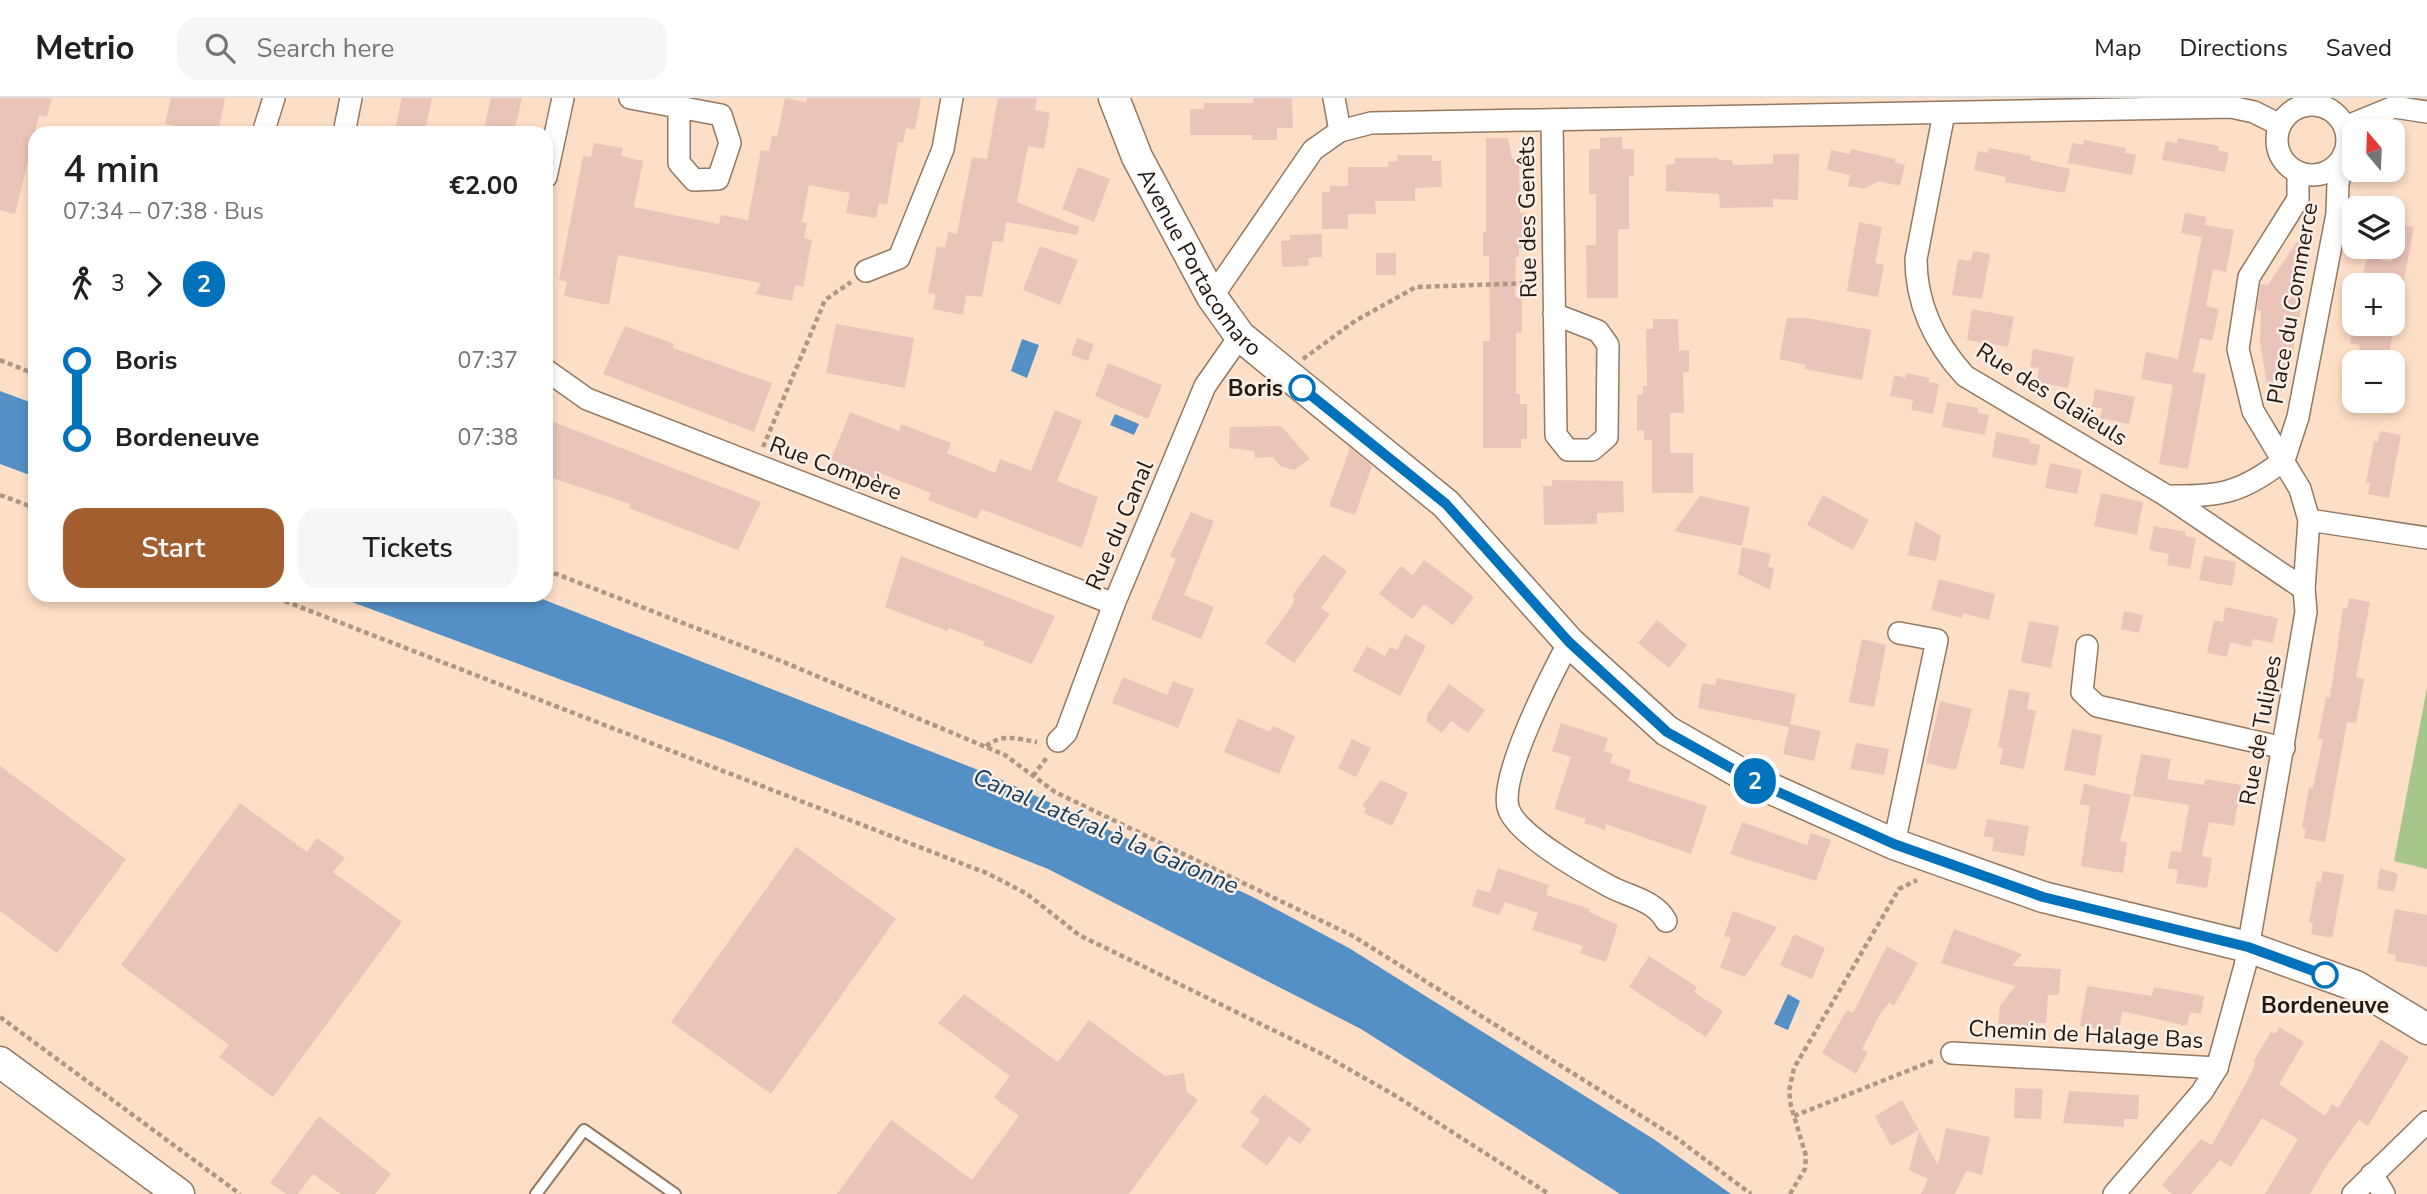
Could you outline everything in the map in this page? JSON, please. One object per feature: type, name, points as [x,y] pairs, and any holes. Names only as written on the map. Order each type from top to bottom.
[{"type":"street","points":[[265,126],[274,98]]},
{"type":"street","points":[[345,126],[351,98]]},
{"type":"street","points":[[553,144],[563,98]]},
{"type":"street","points":[[630,98],[679,107]]},
{"type":"street","points":[[866,271],[899,258],[943,149],[952,98]]},
{"type":"street","name":"Avenue Portacomaro","points":[[1114,98],[1137,157],[1212,298],[1240,336],[1446,504],[1569,642],[1667,732],[1756,782],[1894,844],[2043,897],[2248,947],[2356,986],[2427,1028]]},
{"type":"street","points":[[1334,98],[1340,131]]},
{"type":"street","points":[[2361,119],[2395,102],[2427,112]]},
{"type":"street","points":[[2342,124],[2330,110],[2319,105],[2296,108],[2280,125],[2277,146],[2281,157],[2298,172],[2308,174],[2330,170],[2342,156]]},
{"type":"street","points":[[1212,298],[1313,150],[1340,131],[1371,123],[1552,120],[1633,108],[1944,113],[2231,107],[2254,112],[2280,125]]},
{"type":"street","name":"Rue des Glaïeuls","points":[[1944,113],[1916,258],[1916,277],[1920,299],[1948,357],[1965,376],[2167,496],[2304,589]]},
{"type":"street","name":"Rue des Genêts","points":[[1552,120],[1554,314],[1556,435],[1568,450],[1592,450],[1607,438],[1608,345],[1598,331],[1554,314]]},
{"type":"street","name":"Place du Commerce","points":[[2284,460],[2298,417],[2337,214],[2342,171]]},
{"type":"street","name":"Place du Commerce","points":[[2298,172],[2298,199],[2249,277],[2239,338],[2246,391],[2253,411],[2300,489],[2309,520]]},
{"type":"street","name":"Rue du Canal","points":[[1058,741],[1066,733],[1114,604],[1205,386],[1240,336]]},
{"type":"street","name":"Rue Compère","points":[[553,375],[587,399],[1114,604]]},
{"type":"street","name":"Rue des Glaïeuls","points":[[2167,496],[2208,497],[2238,489],[2284,460]]},
{"type":"street","points":[[2309,520],[2427,538]]},
{"type":"street","name":"Rue de Tulipes","points":[[2248,947],[2304,632],[2309,520]]},
{"type":"street","points":[[1894,844],[1937,640],[1899,633]]},
{"type":"street","points":[[1569,642],[1539,699],[1512,770],[1508,807],[1522,830],[1609,886],[1660,908],[1666,921]]},
{"type":"street","points":[[2087,646],[2082,692],[2097,706],[2284,748]]},
{"type":"street","name":"Chemin de Halage Bas","points":[[2114,1194],[2202,1092],[2217,1068],[2234,1012],[2248,947]]},
{"type":"street","name":"Chemin de Halage Bas","points":[[1952,1053],[2217,1068]]},
{"type":"street","points":[[0,1062],[179,1194]]},
{"type":"street","points":[[2353,1194],[2427,1122]]},
{"type":"street","points":[[2372,1174],[2384,1194]]},
{"type":"lane","points":[[537,1194],[584,1130],[676,1194]]},
{"type":"path","points":[[756,465],[825,300],[866,271]]},
{"type":"path","points":[[1287,377],[1308,354],[1331,337],[1380,305],[1416,286],[1554,282]]},
{"type":"path","points":[[0,360],[28,371]]},
{"type":"path","points":[[0,495],[28,505]]},
{"type":"path","points":[[553,573],[781,660],[1005,755],[1055,792],[1353,936],[1675,1137],[1751,1194]]},
{"type":"path","points":[[287,602],[989,874],[1027,894],[1079,935],[1311,1049],[1396,1096],[1549,1194]]},
{"type":"path","points":[[985,747],[996,739],[1007,737],[1044,743],[1058,741]]},
{"type":"path","points":[[1792,1192],[1805,1169],[1806,1156],[1789,1091],[1794,1068],[1899,889],[1916,880]]},
{"type":"path","points":[[0,1017],[240,1194]]},
{"type":"path","points":[[1794,1116],[1952,1053]]},
{"type":"green space","points":[[2427,688],[2427,869],[2394,861]]},
{"type":"water","points":[[1022,339],[1039,345],[1027,378],[1011,371]]},
{"type":"water","points":[[0,391],[28,401],[28,474],[0,464]]},
{"type":"water","points":[[1115,414],[1139,424],[1134,435],[1110,425]]},
{"type":"water","name":"Canal Latéral à la Garonne","points":[[352,602],[550,602],[991,775],[1253,897],[1349,948],[1655,1140],[1731,1194],[1620,1194],[1361,1029],[1048,869],[726,741]]},
{"type":"water","points":[[1788,994],[1800,1001],[1788,1030],[1774,1024]]},
{"type":"building","points":[[0,98],[52,98],[47,117],[39,115],[36,126],[28,126],[28,160],[15,214],[0,210]]},
{"type":"building","points":[[171,98],[225,98],[219,126],[165,124]]},
{"type":"building","points":[[402,98],[432,98],[426,126],[396,126]]},
{"type":"building","points":[[491,98],[522,98],[516,126],[485,126]]},
{"type":"building","points":[[785,98],[806,102],[807,98],[921,98],[915,130],[906,128],[903,143],[898,142],[887,205],[879,203],[876,218],[846,213],[850,193],[809,185],[802,222],[807,223],[804,238],[812,240],[803,287],[795,285],[792,301],[755,294],[761,283],[618,255],[609,305],[564,296],[567,282],[559,280],[583,156],[591,157],[594,143],[623,148],[621,156],[643,161],[634,207],[719,224],[721,215],[748,220],[761,150],[769,151],[772,136],[777,137]]},
{"type":"building","points":[[998,98],[1037,98],[1035,110],[1050,113],[1044,149],[1028,146],[1017,202],[1079,227],[1077,235],[1006,222],[1003,242],[993,241],[982,297],[966,295],[963,315],[933,309],[936,294],[928,293],[937,246],[945,248],[948,232],[957,234],[972,157],[987,159]]},
{"type":"building","points":[[1253,98],[1292,98],[1293,128],[1277,128],[1277,140],[1252,140],[1253,135],[1190,135],[1190,109],[1204,109],[1204,103],[1253,103]]},
{"type":"building","points":[[1622,137],[1622,149],[1634,149],[1634,176],[1629,176],[1629,229],[1618,229],[1618,298],[1587,298],[1586,245],[1596,245],[1596,194],[1589,194],[1589,149],[1600,149],[1600,138]]},
{"type":"building","points":[[1486,138],[1508,138],[1512,159],[1519,159],[1520,213],[1525,213],[1525,248],[1519,248],[1519,257],[1516,257],[1515,297],[1522,297],[1522,332],[1516,333],[1516,394],[1520,394],[1520,404],[1527,404],[1527,439],[1521,439],[1521,448],[1483,448],[1483,341],[1490,341],[1489,256],[1483,256],[1483,232],[1486,232]]},
{"type":"building","points":[[2178,138],[2219,146],[2218,150],[2229,153],[2225,172],[2162,160],[2166,141],[2177,143]]},
{"type":"building","points":[[2084,140],[2126,148],[2125,153],[2136,155],[2132,175],[2068,163],[2072,143],[2083,145]]},
{"type":"building","points":[[1989,148],[2031,156],[2030,160],[2070,169],[2065,193],[2005,182],[2006,177],[1974,170],[1978,151],[1988,153]]},
{"type":"building","points":[[1851,149],[1895,159],[1895,162],[1905,165],[1900,186],[1879,181],[1864,189],[1848,186],[1850,175],[1827,170],[1831,150],[1850,154]]},
{"type":"building","points":[[1773,154],[1799,154],[1798,200],[1773,199],[1773,207],[1720,208],[1719,194],[1666,191],[1666,165],[1675,164],[1675,158],[1719,158],[1732,160],[1733,165],[1773,164]]},
{"type":"building","points":[[1397,155],[1432,155],[1432,161],[1441,161],[1442,187],[1415,188],[1415,201],[1375,201],[1376,214],[1348,214],[1348,229],[1322,229],[1322,192],[1330,192],[1330,186],[1348,186],[1348,167],[1388,167],[1388,162],[1397,161]]},
{"type":"building","points":[[1078,167],[1110,179],[1094,222],[1062,209]]},
{"type":"building","points":[[2185,213],[2206,217],[2205,225],[2234,230],[2226,272],[2213,269],[2206,306],[2219,309],[2212,341],[2200,338],[2193,372],[2206,374],[2188,469],[2159,464],[2173,385],[2141,379],[2146,352],[2178,359],[2202,237],[2181,233]]},
{"type":"building","points":[[2312,219],[2305,255],[2311,256],[2286,388],[2267,384],[2260,342],[2261,311],[2257,310],[2261,284],[2268,285]]},
{"type":"building","points":[[1859,222],[1882,227],[1875,263],[1884,265],[1878,297],[1847,291]]},
{"type":"building","points":[[2405,225],[2414,227],[2405,275],[2364,273],[2367,259],[2392,262],[2392,259],[2405,259]]},
{"type":"building","points":[[1322,234],[1322,257],[1308,258],[1309,266],[1282,267],[1281,241],[1290,240],[1290,235]]},
{"type":"building","points":[[1040,246],[1078,260],[1060,305],[1023,290]]},
{"type":"building","points":[[1973,251],[1990,254],[1982,299],[1952,295],[1958,259],[1971,261]]},
{"type":"building","points":[[1376,253],[1396,253],[1396,275],[1376,275]]},
{"type":"building","points":[[1972,309],[2014,317],[2008,347],[1967,340]]},
{"type":"building","points":[[1787,318],[1807,318],[1871,330],[1862,380],[1805,369],[1806,365],[1779,359]]},
{"type":"building","points":[[1653,319],[1678,319],[1679,351],[1689,350],[1689,372],[1683,372],[1684,413],[1670,413],[1670,453],[1693,453],[1693,493],[1652,493],[1652,440],[1644,440],[1644,430],[1637,431],[1637,395],[1643,395],[1643,386],[1647,386],[1646,329],[1653,329]]},
{"type":"building","points":[[836,324],[914,338],[905,388],[826,373]]},
{"type":"building","points":[[625,326],[674,344],[673,348],[772,383],[754,432],[603,374]]},
{"type":"building","points":[[2351,336],[2392,336],[2390,350],[2359,350],[2360,345],[2350,343]]},
{"type":"building","points":[[1077,338],[1094,344],[1088,361],[1071,355]]},
{"type":"building","points":[[2033,349],[2074,357],[2068,388],[2037,382],[2039,368],[2030,367]]},
{"type":"building","points":[[1108,363],[1162,385],[1148,419],[1095,396]]},
{"type":"building","points":[[1906,373],[1930,378],[1928,382],[1939,384],[1933,414],[1911,410],[1913,400],[1890,396],[1894,375],[1905,378]]},
{"type":"building","points":[[2095,389],[2135,397],[2129,424],[2100,418],[2102,408],[2092,407]]},
{"type":"building","points":[[1947,402],[1978,408],[1978,413],[1989,415],[1985,435],[1942,427]]},
{"type":"building","points":[[1055,410],[1082,421],[1057,481],[1098,497],[1082,548],[981,509],[977,519],[928,500],[931,493],[882,474],[880,482],[830,462],[850,412],[899,431],[901,424],[951,443],[947,453],[995,473],[1000,459],[1031,471]]},
{"type":"building","points":[[553,422],[761,502],[738,550],[629,508],[630,504],[553,478]]},
{"type":"building","points":[[1281,426],[1310,459],[1294,470],[1280,466],[1273,457],[1255,458],[1254,451],[1229,448],[1230,427]]},
{"type":"building","points":[[2380,431],[2401,435],[2389,498],[2368,494],[2370,483],[2366,483],[2374,441],[2378,442]]},
{"type":"building","points":[[1996,432],[2030,439],[2029,443],[2040,445],[2036,466],[1992,457]]},
{"type":"building","points":[[1350,448],[1372,466],[1355,515],[1329,506]]},
{"type":"building","points":[[2050,463],[2082,470],[2077,494],[2045,488]]},
{"type":"building","points":[[1552,480],[1623,481],[1624,512],[1597,513],[1597,524],[1544,525],[1543,486],[1552,486]]},
{"type":"building","points":[[2101,493],[2143,502],[2137,535],[2094,526]]},
{"type":"building","points":[[1823,495],[1869,520],[1853,550],[1807,525]]},
{"type":"building","points":[[1700,496],[1750,507],[1742,546],[1674,531]]},
{"type":"building","points":[[1191,512],[1214,521],[1184,595],[1214,607],[1201,639],[1151,619],[1176,559],[1170,556]]},
{"type":"building","points":[[1915,521],[1941,536],[1936,561],[1908,555]]},
{"type":"building","points":[[2154,526],[2186,532],[2185,536],[2196,538],[2190,569],[2167,565],[2169,554],[2149,550]]},
{"type":"building","points":[[1742,547],[1771,554],[1768,567],[1774,568],[1770,590],[1738,574]]},
{"type":"building","points":[[1323,554],[1347,571],[1321,608],[1330,614],[1294,663],[1265,643],[1292,606],[1295,598],[1292,596]]},
{"type":"building","points":[[901,556],[1055,616],[1032,664],[949,628],[947,631],[885,607]]},
{"type":"building","points":[[2204,556],[2236,562],[2232,586],[2199,580]]},
{"type":"building","points":[[1424,560],[1474,597],[1453,625],[1424,604],[1412,619],[1379,594],[1401,566],[1413,575]]},
{"type":"building","points":[[1939,579],[1995,594],[1989,620],[1963,613],[1962,618],[1931,610]]},
{"type":"building","points":[[2349,598],[2370,602],[2356,677],[2364,679],[2356,723],[2347,722],[2325,842],[2304,838],[2306,829],[2302,828],[2309,787],[2313,788],[2323,739],[2318,739],[2326,697],[2330,698],[2343,608],[2347,609]]},
{"type":"building","points":[[2225,607],[2278,618],[2273,643],[2253,639],[2251,647],[2230,642],[2227,657],[2207,653],[2214,620],[2223,622]]},
{"type":"building","points":[[2124,611],[2143,615],[2139,633],[2121,629]]},
{"type":"building","points":[[1657,620],[1687,645],[1669,668],[1638,643]]},
{"type":"building","points":[[2029,621],[2059,626],[2051,668],[2021,662]]},
{"type":"building","points":[[1405,634],[1426,646],[1400,696],[1353,671],[1367,646],[1385,656],[1390,647],[1397,650]]},
{"type":"building","points":[[1862,639],[1886,645],[1874,707],[1849,702]]},
{"type":"building","points":[[1123,677],[1167,695],[1173,681],[1194,689],[1178,728],[1112,703]]},
{"type":"building","points":[[1717,678],[1796,694],[1790,724],[1821,731],[1814,761],[1783,754],[1789,727],[1698,708],[1702,683],[1715,685]]},
{"type":"building","points":[[1449,684],[1485,710],[1468,733],[1451,721],[1442,733],[1427,722],[1427,715]]},
{"type":"building","points":[[2009,689],[2030,693],[2027,709],[2036,711],[2024,769],[2000,764],[2003,748],[1998,747]]},
{"type":"building","points":[[1940,701],[1972,709],[1956,770],[1926,763]]},
{"type":"building","points":[[1238,718],[1270,732],[1273,726],[1295,736],[1279,774],[1224,752]]},
{"type":"building","points":[[1561,723],[1608,738],[1604,751],[1613,754],[1610,763],[1631,770],[1628,781],[1707,806],[1691,854],[1606,824],[1605,830],[1584,823],[1586,819],[1554,809],[1571,757],[1552,751]]},
{"type":"building","points":[[2072,729],[2102,735],[2095,776],[2064,770]]},
{"type":"building","points":[[1352,739],[1371,748],[1356,777],[1338,768]]},
{"type":"building","points":[[1856,743],[1889,749],[1884,775],[1850,769]]},
{"type":"building","points":[[2141,754],[2171,759],[2167,779],[2204,785],[2205,779],[2241,785],[2234,826],[2209,822],[2202,856],[2212,858],[2207,888],[2176,883],[2178,870],[2168,868],[2171,851],[2181,852],[2189,805],[2133,796]]},
{"type":"building","points":[[0,766],[126,859],[57,953],[0,911]]},
{"type":"building","points":[[1381,780],[1408,793],[1392,826],[1364,813],[1366,808],[1362,806]]},
{"type":"building","points":[[2084,784],[2131,795],[2120,841],[2127,843],[2123,873],[2081,866],[2090,806],[2080,804]]},
{"type":"building","points":[[240,803],[307,852],[317,838],[345,858],[333,872],[402,922],[273,1097],[219,1057],[229,1045],[121,965]]},
{"type":"building","points":[[1987,819],[2029,826],[2024,856],[1992,851],[1994,838],[1984,836]]},
{"type":"building","points":[[1742,822],[1807,845],[1811,833],[1831,840],[1816,881],[1730,854]]},
{"type":"building","points":[[796,847],[896,919],[771,1094],[671,1022]]},
{"type":"building","points":[[1498,868],[1549,885],[1546,895],[1590,909],[1589,912],[1618,925],[1606,962],[1580,953],[1583,946],[1532,930],[1538,913],[1505,902],[1499,915],[1472,906],[1477,889],[1490,893]]},
{"type":"building","points":[[2380,868],[2398,874],[2394,892],[2377,889]]},
{"type":"building","points":[[2323,871],[2344,875],[2332,938],[2311,934],[2313,923],[2309,922],[2317,881],[2321,882]]},
{"type":"building","points":[[2395,909],[2427,915],[2427,967],[2395,961],[2396,955],[2387,953]]},
{"type":"building","points":[[1733,911],[1777,927],[1745,977],[1720,968],[1731,938],[1724,936]]},
{"type":"building","points":[[1954,929],[2022,954],[2012,966],[2061,969],[2059,995],[2048,995],[2046,1023],[2033,1023],[2033,1029],[1998,1026],[2000,1006],[2015,986],[1941,963]]},
{"type":"building","points":[[1794,934],[1825,948],[1812,979],[1780,965]]},
{"type":"building","points":[[1887,946],[1918,963],[1894,1006],[1889,1003],[1880,1014],[1862,1049],[1868,1052],[1856,1074],[1822,1053],[1847,1010],[1853,1013]]},
{"type":"building","points":[[1649,956],[1697,987],[1694,992],[1723,1011],[1706,1037],[1629,987]]},
{"type":"building","points":[[2087,986],[2152,996],[2154,987],[2204,996],[2201,1014],[2190,1012],[2187,1026],[2122,1011],[2119,1033],[2080,1026]]},
{"type":"building","points":[[964,994],[1058,1062],[1089,1020],[1165,1076],[1184,1073],[1187,1092],[1198,1100],[1129,1194],[837,1194],[891,1120],[972,1180],[1019,1116],[994,1098],[1010,1076],[938,1023]]},
{"type":"building","points":[[2279,1027],[2304,1042],[2279,1084],[2325,1116],[2332,1104],[2338,1108],[2381,1040],[2409,1057],[2368,1126],[2359,1120],[2310,1194],[2265,1194],[2298,1139],[2262,1118],[2231,1167],[2220,1160],[2191,1194],[2172,1194],[2162,1185],[2201,1139],[2212,1145],[2250,1076],[2255,1063],[2253,1062],[2271,1032],[2275,1034]]},
{"type":"building","points":[[2015,1088],[2043,1089],[2041,1119],[2014,1118]]},
{"type":"building","points":[[2069,1091],[2139,1095],[2138,1119],[2124,1119],[2124,1127],[2063,1123]]},
{"type":"building","points":[[1264,1094],[1311,1129],[1300,1144],[1289,1136],[1267,1166],[1241,1146],[1260,1120],[1250,1112]]},
{"type":"building","points":[[1902,1100],[1919,1130],[1891,1146],[1875,1116]]},
{"type":"building","points":[[319,1116],[391,1174],[375,1194],[341,1194],[313,1174],[298,1194],[286,1194],[270,1183]]},
{"type":"building","points":[[1946,1128],[1990,1137],[1982,1175],[1966,1171],[1955,1194],[1921,1194],[1928,1179],[1909,1170],[1919,1131],[1938,1165]]},
{"type":"bus line","name":"2","points":[[1302,388],[1446,504],[1569,642],[1667,732],[1756,782],[1894,844],[2043,897],[2248,947],[2325,975]]},
{"type":"place","name":"Boris","points":[[1302,388]]},
{"type":"place","name":"Bordeneuve","points":[[2325,975]]}]
